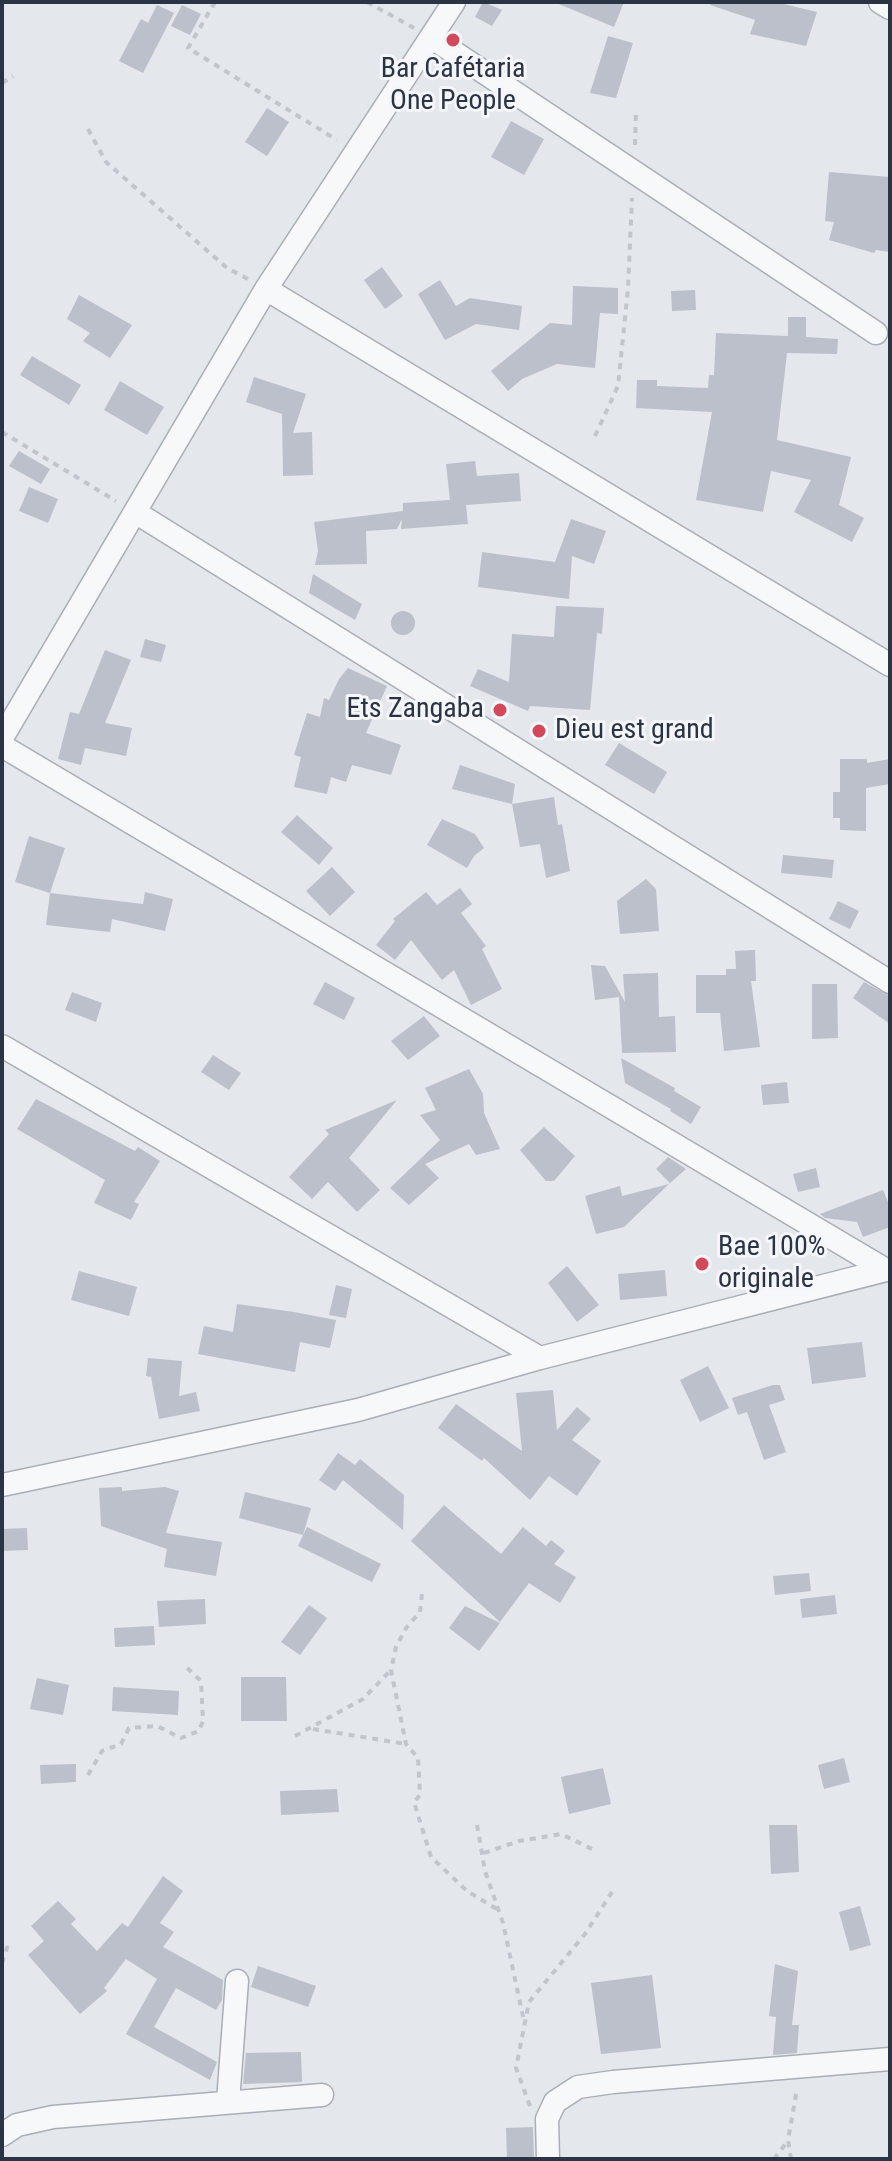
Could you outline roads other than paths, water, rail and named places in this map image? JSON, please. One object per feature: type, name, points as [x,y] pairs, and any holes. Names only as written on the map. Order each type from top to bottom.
[{"type":"street","points":[[2,738],[266,289],[454,2]]},
{"type":"street","points":[[880,2],[890,8]]},
{"type":"street","points":[[431,37],[876,333]]},
{"type":"street","points":[[266,289],[890,665]]},
{"type":"street","points":[[135,512],[890,982]]},
{"type":"street","points":[[2,746],[888,1269]]},
{"type":"street","points":[[2,1046],[540,1358]]},
{"type":"street","points":[[2,1485],[358,1410],[540,1358],[888,1269]]},
{"type":"street","points":[[228,2102],[237,1981]]},
{"type":"street","points":[[548,2159],[547,2119],[555,2102],[578,2087],[890,2059]]},
{"type":"street","points":[[2,2135],[17,2125],[53,2117],[322,2095]]},
{"type":"place","name":"Bar Cafétaria One People","points":[[453,40]]},
{"type":"place","name":"Ets Zangaba","points":[[500,710]]},
{"type":"place","name":"Dieu est grand","points":[[539,731]]},
{"type":"place","name":"Bae 100% originale","points":[[702,1264]]}]
